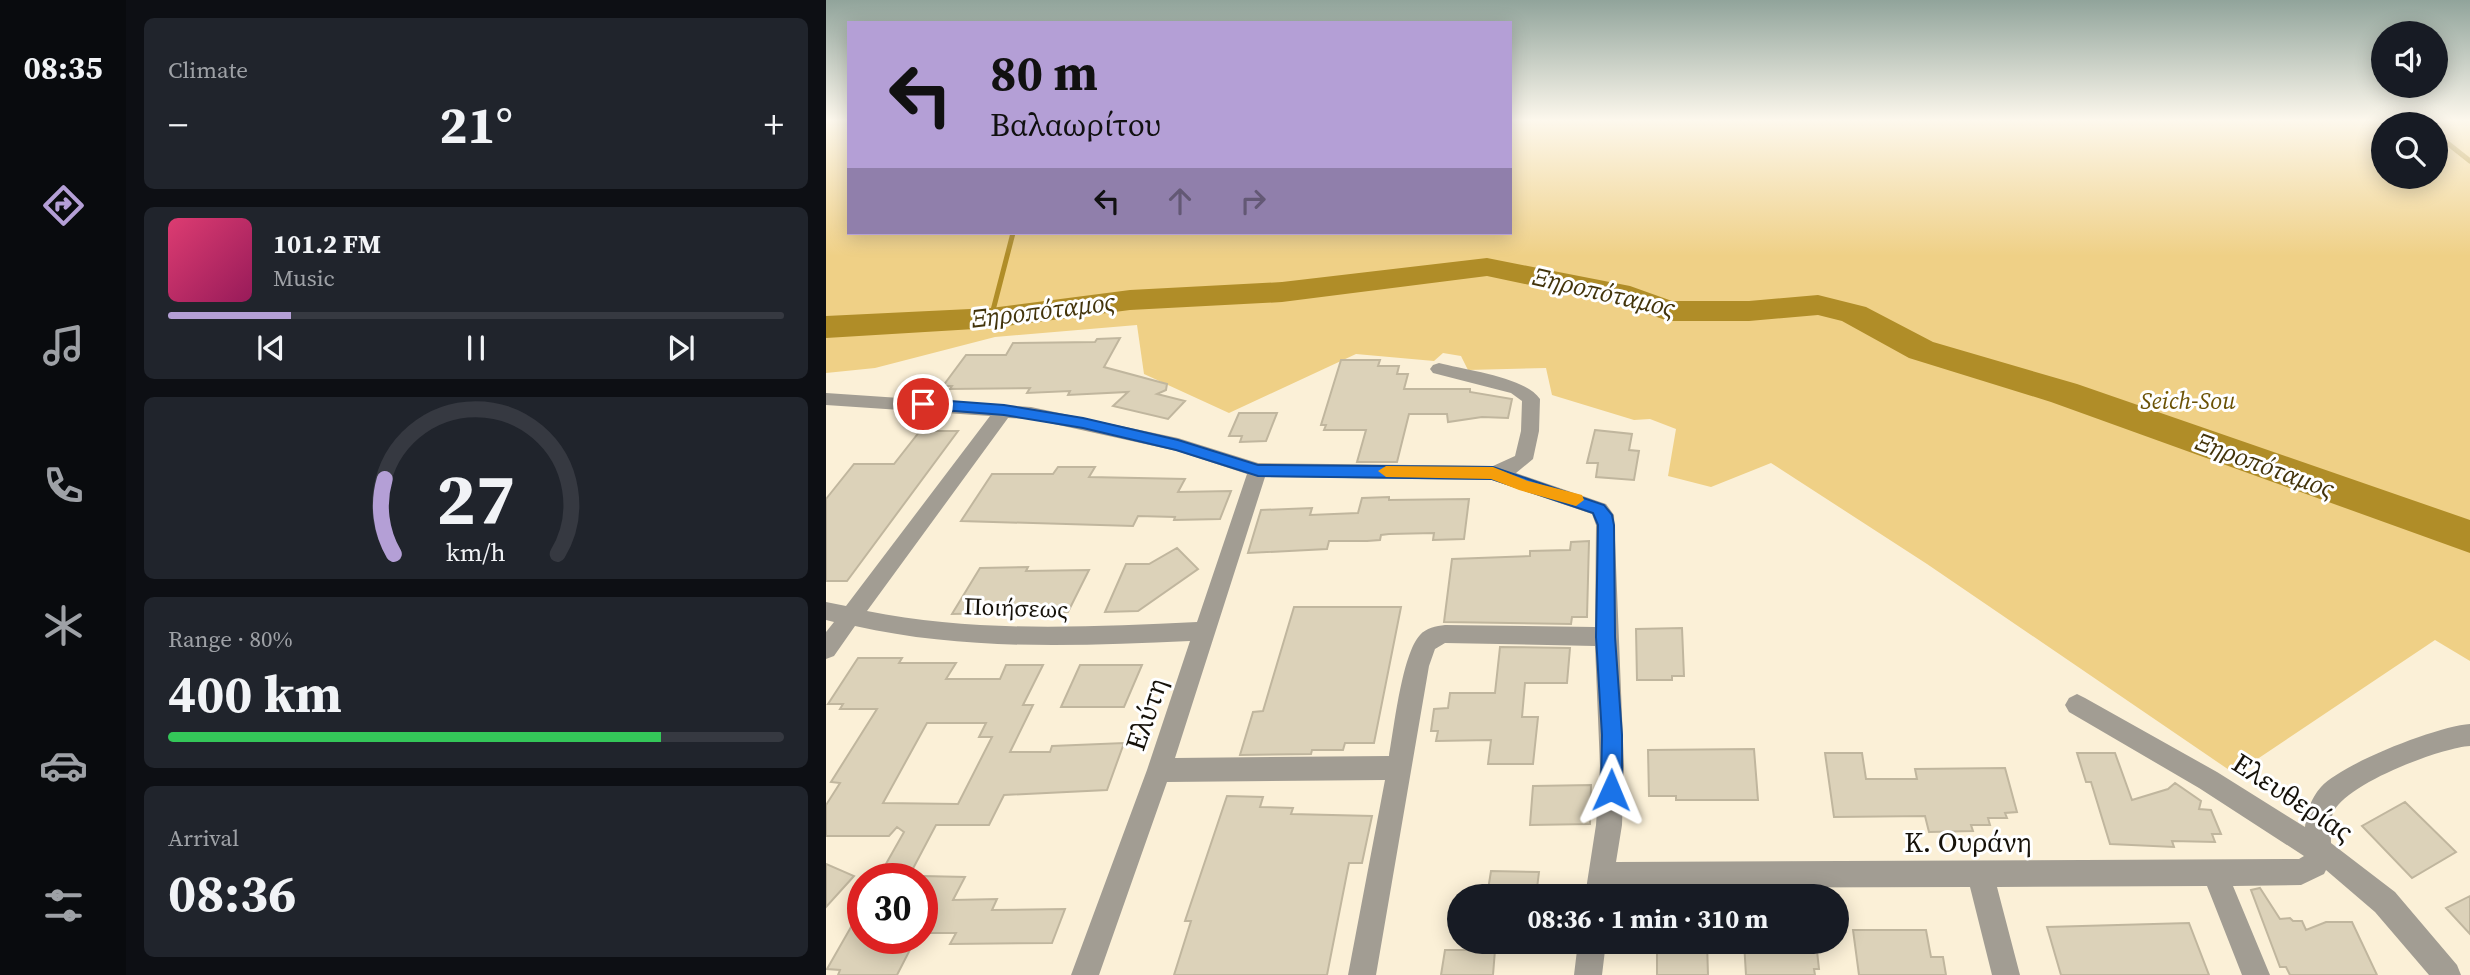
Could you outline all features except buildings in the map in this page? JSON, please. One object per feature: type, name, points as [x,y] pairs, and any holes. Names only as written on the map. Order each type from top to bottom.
[{"type":"street","points":[[826,399],[1004,410],[1083,423],[1178,445],[1258,470],[1493,473],[1511,468],[1524,458],[1531,431],[1531,399],[1517,389],[1439,369]]},
{"type":"street","points":[[826,649],[1004,410]]},
{"type":"street","name":"Ελύτη","points":[[1085,975],[1159,770],[1258,470]]},
{"type":"street","points":[[1493,473],[1525,486],[1574,499],[1599,509],[1604,515],[1612,766],[1609,825],[1600,884]]},
{"type":"street","name":"Ποιήσεως","points":[[826,611],[904,628],[989,634],[1073,636],[1206,631]]},
{"type":"street","points":[[1362,975],[1423,647],[1432,638],[1445,634],[1606,637]]},
{"type":"street","name":"Ελευθερίας","points":[[2077,705],[2197,773],[2318,849],[2385,902],[2447,975]]},
{"type":"street","points":[[2318,849],[2322,805],[2337,788],[2362,773],[2456,736],[2470,734]]},
{"type":"street","points":[[1159,770],[1399,768]]},
{"type":"street","name":"Κ. Ουράνη","points":[[1663,884],[1980,874],[2306,871],[2315,865],[2318,849]]},
{"type":"street","points":[[2216,873],[2256,975]]},
{"type":"street","points":[[1980,874],[2006,975]]},
{"type":"street","points":[[1588,975],[1591,954]]},
{"type":"green space","name":"Seich-Sou","points":[[826,166],[847,166],[847,235],[1512,235],[1512,166],[2371,166],[2371,189],[2448,189],[2448,166],[2470,166],[2470,661],[2435,640],[2235,774],[1927,564],[1771,463],[1711,487],[1668,476],[1676,429],[1650,419],[1634,420],[1552,395],[1546,368],[1468,370],[1461,356],[1443,353],[1434,361],[1356,354],[1229,413],[1144,374],[1137,325],[995,337],[875,368],[826,373]]},
{"type":"waterway","points":[[991,318],[1012,235]]},
{"type":"waterway","name":"Ξηροπόταμος","points":[[826,327],[991,318],[1130,300],[1282,292],[1487,267],[1630,296],[1668,311],[1749,311],[1818,305],[1854,314],[1921,350],[2064,393],[2470,537]]},
{"type":"slow traffic","points":[[1386,471],[1493,473],[1525,486],[1576,500]]},
{"type":"route","points":[[923,404],[1031,413],[1083,423],[1178,445],[1258,470],[1493,473],[1599,509],[1604,515],[1606,525],[1605,597],[1608,705],[1612,735],[1611,790]]}]
